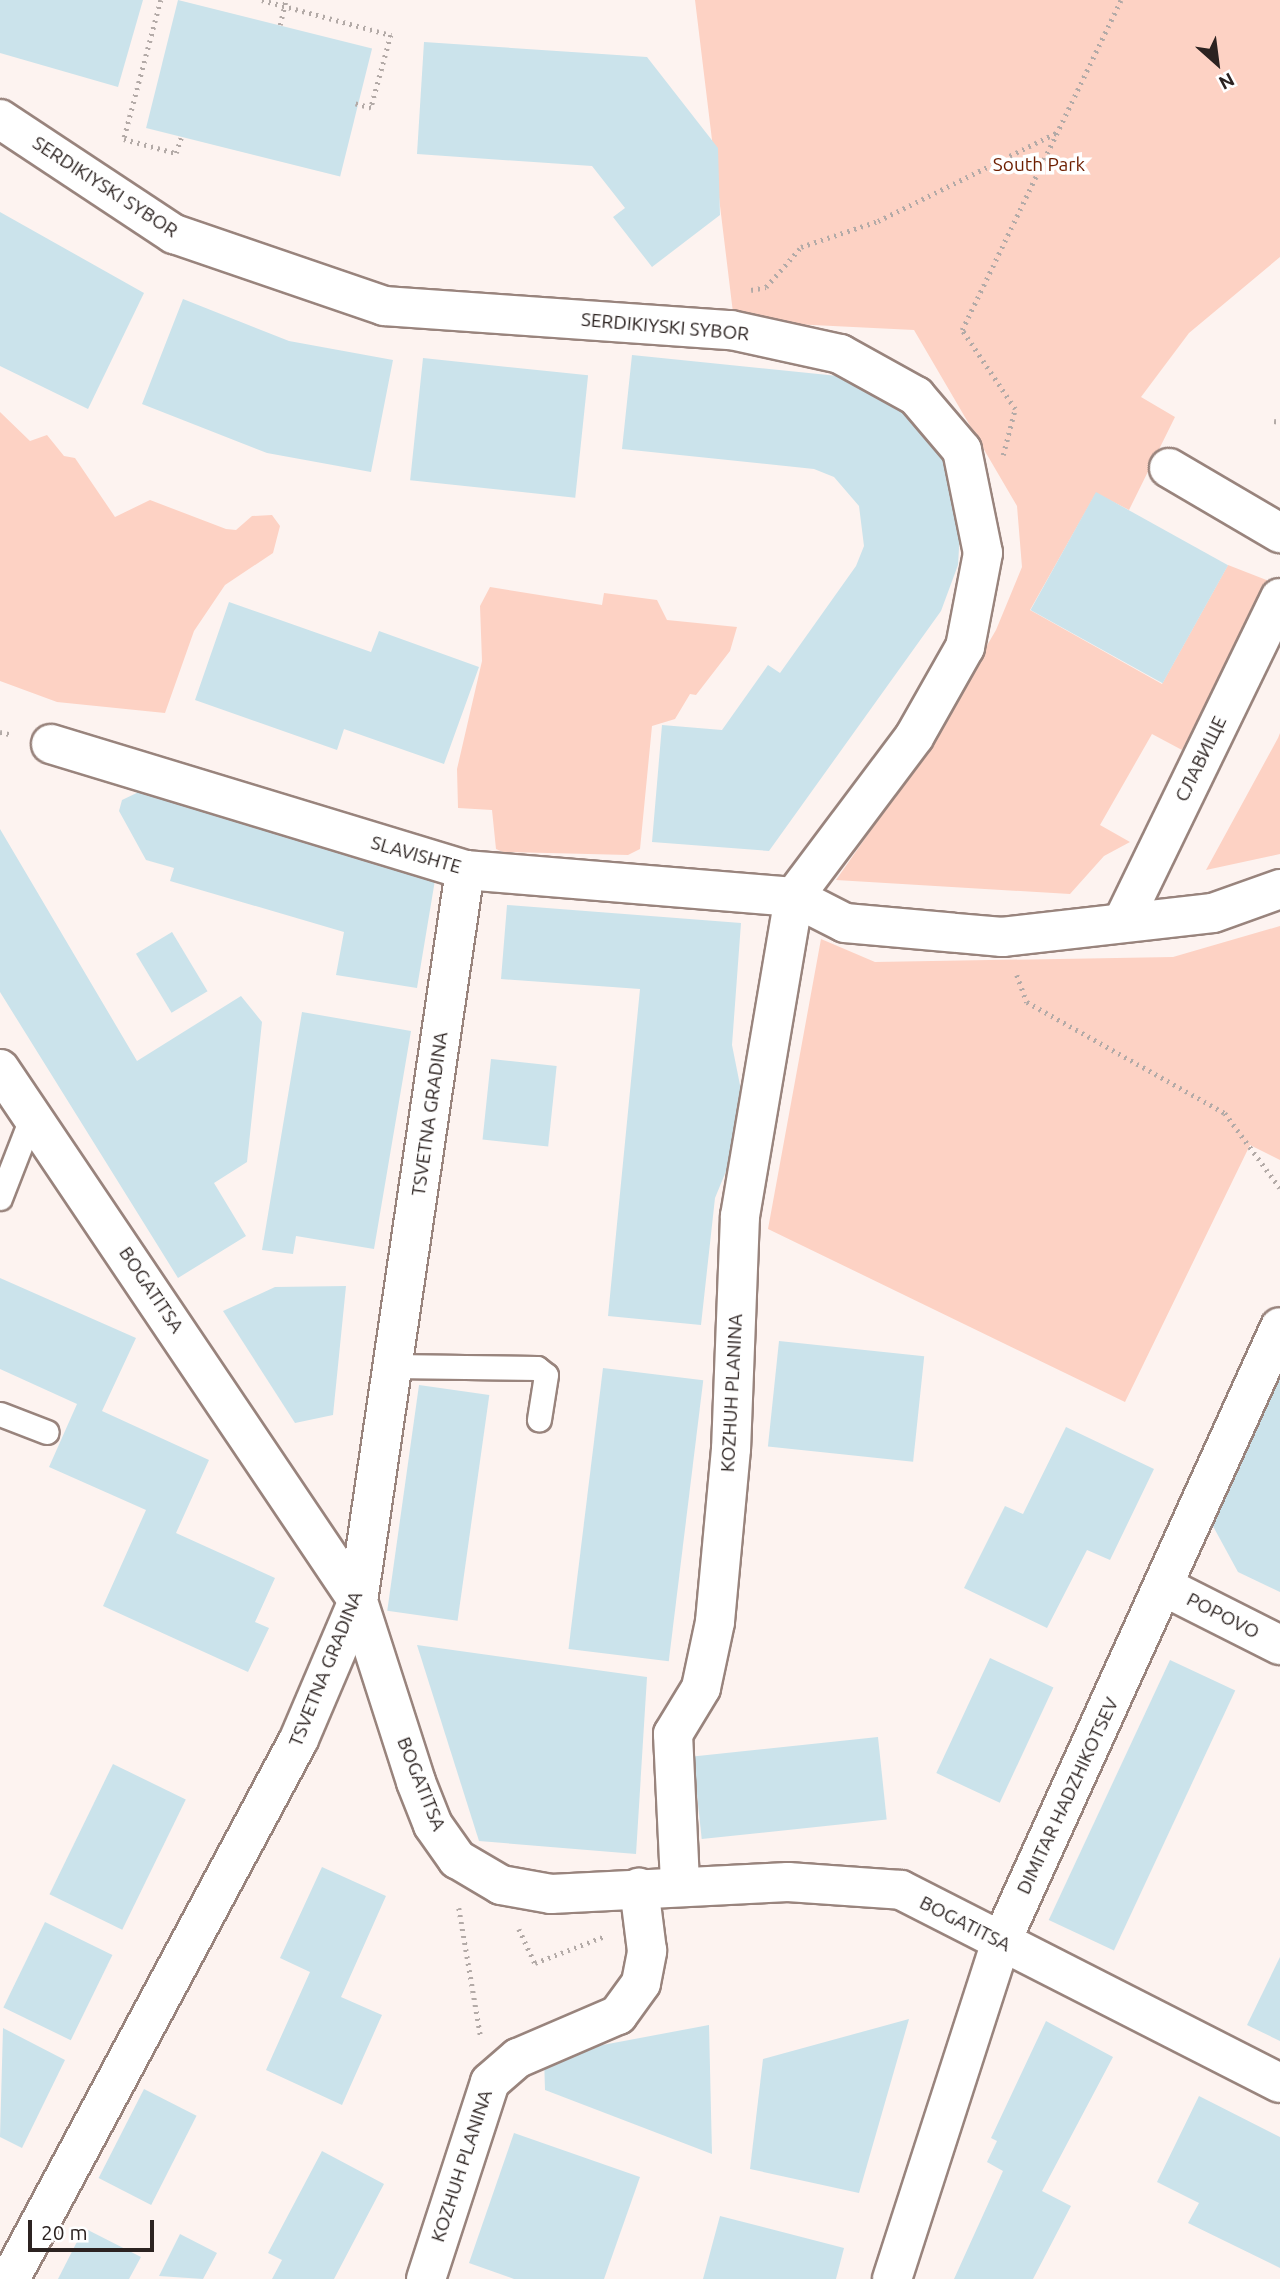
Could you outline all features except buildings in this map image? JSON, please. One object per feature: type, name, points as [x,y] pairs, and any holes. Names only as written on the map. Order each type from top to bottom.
[{"type":"street","name":"SERDIKIYSKI SYBOR","points":[[0,119],[174,234],[384,306],[731,330],[840,354],[916,397],[962,450],[983,552],[965,647],[914,737],[794,897]]},
{"type":"street","points":[[1169,468],[1280,533]]},
{"type":"street","name":"СЛАВИЩЕ","points":[[1123,921],[1280,598]]},
{"type":"street","name":"SLAVISHTE","points":[[51,744],[465,870],[794,897]]},
{"type":"street","name":"TSVETNA GRADINA","points":[[10,2279],[299,1739],[358,1601],[465,870]]},
{"type":"street","points":[[794,897],[845,923],[1002,937],[1123,921],[1213,913],[1280,889]]},
{"type":"street","name":"KOZHUH PLANINA","points":[[680,1884],[673,1734],[701,1688],[715,1622],[731,1449],[740,1216],[794,897]]},
{"type":"street","name":"BOGATITSA","points":[[0,1069],[358,1601],[416,1782],[433,1825],[457,1859],[501,1885],[551,1894],[680,1884],[788,1882],[901,1891],[1280,2083]]},
{"type":"street","name":"DIMITAR HADZHIKOTSEV","points":[[892,2279],[1001,1942],[1165,1587],[1280,1327]]},
{"type":"street","name":"POPOVO","points":[[1165,1587],[1280,1645]]},
{"type":"street","name":"KOZHUH PLANINA","points":[[426,2279],[491,2082],[519,2058],[618,2015],[641,1983],[647,1951],[639,1888]]},
{"type":"lane","points":[[0,1198],[32,1116]]},
{"type":"lane","points":[[393,1366],[537,1368],[546,1375],[539,1419]]},
{"type":"lane","points":[[0,1413],[47,1432]]},
{"type":"path","points":[[161,0],[124,139],[176,153],[181,138]]},
{"type":"path","points":[[262,0],[285,3],[391,35],[371,108],[356,104]]},
{"type":"path","points":[[968,479],[1009,451],[1015,409],[962,331],[1121,0]]},
{"type":"path","points":[[280,25],[285,3]]},
{"type":"path","points":[[801,247],[878,221],[1057,133]]},
{"type":"path","points":[[1002,937],[1027,1002],[1225,1113],[1280,1188]]},
{"type":"path","points":[[457,1859],[460,1934],[491,2082]]},
{"type":"green space","name":"South Park","points":[[695,0],[1280,0],[1280,257],[1189,333],[1141,397],[1175,417],[1129,510],[1096,493],[1030,610],[1162,684],[1228,565],[1269,581],[1182,750],[1152,734],[1100,825],[1130,842],[1104,856],[1070,894],[836,880],[920,760],[996,630],[1022,567],[1017,506],[914,330],[734,321]]},
{"type":"green space","points":[[0,412],[30,441],[47,435],[64,456],[75,458],[115,517],[150,500],[226,529],[236,530],[252,516],[272,515],[280,526],[273,553],[225,585],[194,631],[165,713],[57,702],[0,681]]},
{"type":"green space","points":[[490,587],[602,605],[604,593],[657,600],[667,620],[737,627],[730,651],[696,695],[690,694],[675,719],[652,726],[640,849],[628,855],[503,852],[496,849],[492,810],[458,808],[457,769],[482,661],[480,606]]},
{"type":"green space","points":[[1280,733],[1280,854],[1206,870],[1278,738]]},
{"type":"green space","points":[[1280,926],[1280,1160],[1250,1145],[1125,1402],[768,1229],[821,939],[875,962],[1173,957]]}]
